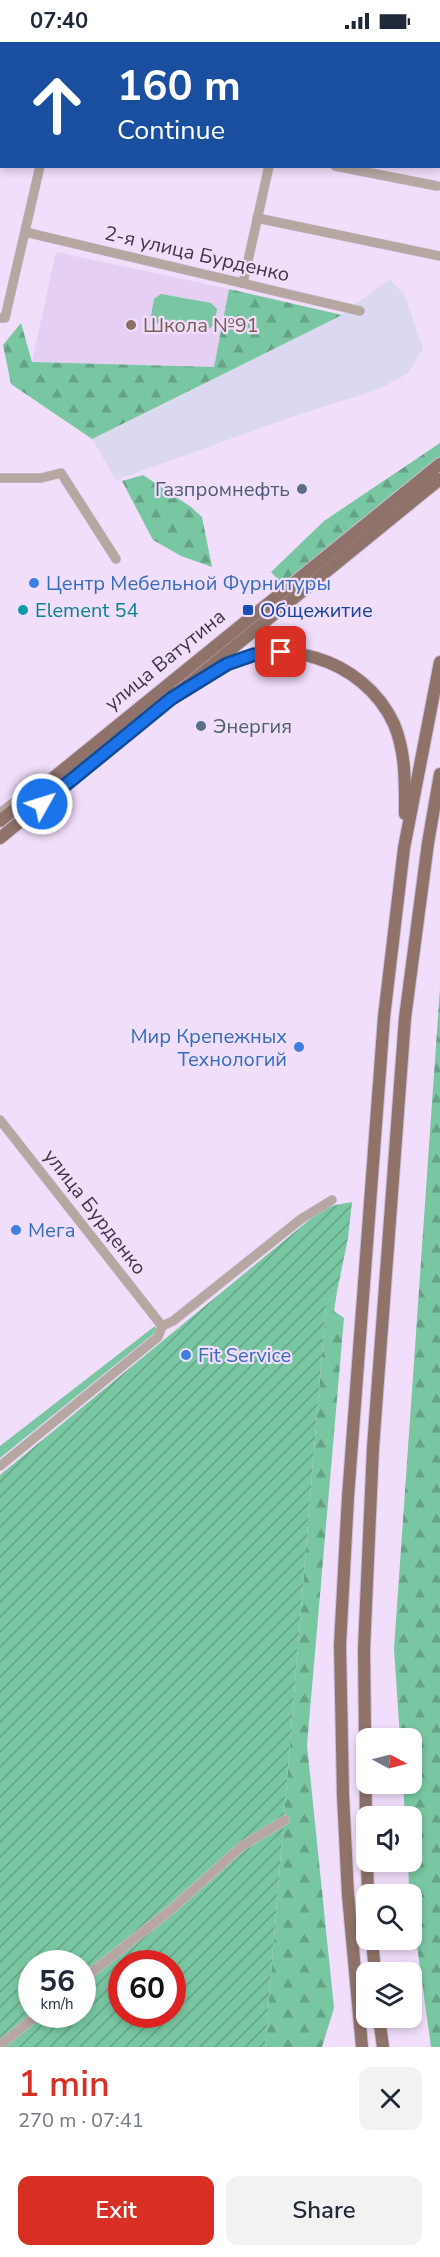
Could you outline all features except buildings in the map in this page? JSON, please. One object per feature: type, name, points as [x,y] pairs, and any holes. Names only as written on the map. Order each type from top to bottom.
[{"type":"main road","name":"улица Ватутина","points":[[0,820],[440,464]]},
{"type":"main road","name":"улица Ватутина","points":[[0,838],[440,479]]},
{"type":"main road","points":[[172,698],[227,664],[253,655],[281,652],[306,655],[327,660],[342,668],[365,683],[382,702],[394,724],[402,748],[406,775],[404,849]]},
{"type":"main road","points":[[362,2047],[348,1895],[340,1645],[349,1487],[384,1017],[404,849],[440,662]]},
{"type":"main road","points":[[366,1806],[364,1649],[373,1448],[405,1018],[428,843],[440,774]]},
{"type":"main road","points":[[428,843],[440,813]]},
{"type":"main road","points":[[381,2028],[383,2047]]},
{"type":"street","points":[[0,318],[5,318],[40,168]]},
{"type":"street","points":[[243,283],[269,168]]},
{"type":"street","points":[[345,168],[437,186]]},
{"type":"street","points":[[257,218],[440,256]]},
{"type":"street","name":"2-я улица Бурденко","points":[[25,232],[360,311]]},
{"type":"street","points":[[0,478],[41,478],[61,473],[116,559]]},
{"type":"street","points":[[0,813],[39,788]]},
{"type":"street","name":"улица Бурденко","points":[[0,1120],[162,1326]]},
{"type":"street","points":[[0,1466],[158,1337],[162,1326],[173,1321],[301,1219],[332,1200]]},
{"type":"street","points":[[96,1969],[173,1908],[242,1846],[285,1820]]},
{"type":"street","points":[[0,2045],[21,2028]]},
{"type":"shaded area","name":"Школа №91","points":[[56,252],[229,289],[214,367],[32,362]]},
{"type":"shaded area","points":[[390,279],[405,296],[423,349],[407,374],[377,390],[300,414],[116,480],[92,439],[341,315]]},
{"type":"green space","points":[[229,289],[342,315],[92,439],[11,384],[3,345],[21,323],[32,362],[214,367]]},
{"type":"green space","points":[[161,294],[211,303],[217,309],[214,325],[206,331],[156,323],[151,316],[154,299]]},
{"type":"green space","points":[[440,443],[440,459],[282,584],[271,572],[324,521]]},
{"type":"green space","points":[[143,475],[202,517],[212,567],[181,556],[153,540],[122,481]]},
{"type":"green space","points":[[440,988],[440,2047],[431,2047],[422,1982],[422,1962],[419,1962],[418,1950],[422,1950],[422,1884],[409,1884],[408,1872],[422,1872],[422,1806],[404,1806],[404,1794],[422,1794],[422,1728],[399,1728],[394,1649]]},
{"type":"green space","points":[[352,1202],[348,1238],[337,1292],[326,1305],[265,2047],[0,2047],[0,1475],[325,1207]]},
{"type":"green space","points":[[337,1292],[334,1311],[344,1318],[307,1745],[334,2008],[322,2047],[265,2047],[326,1305]]},
{"type":"green space","points":[[155,1326],[157,1331],[0,1458],[0,1446]]},
{"type":"place","name":"Школа №91","points":[[131,325]]},
{"type":"place","name":"Газпромнефть","points":[[302,489]]},
{"type":"place","name":"Центр Мебельной Фурнитуры","points":[[34,583]]},
{"type":"place","name":"Element 54","points":[[23,610]]},
{"type":"place","name":"Общежитие","points":[[248,610]]},
{"type":"place","name":"Энергия","points":[[201,726]]},
{"type":"place","name":"Мир Крепежных Технологий","points":[[299,1047]]},
{"type":"place","name":"Мега","points":[[16,1230]]},
{"type":"place","name":"Fit Service","points":[[186,1355]]},
{"type":"route","points":[[42,804],[172,698],[227,664],[253,655],[281,652]]}]
